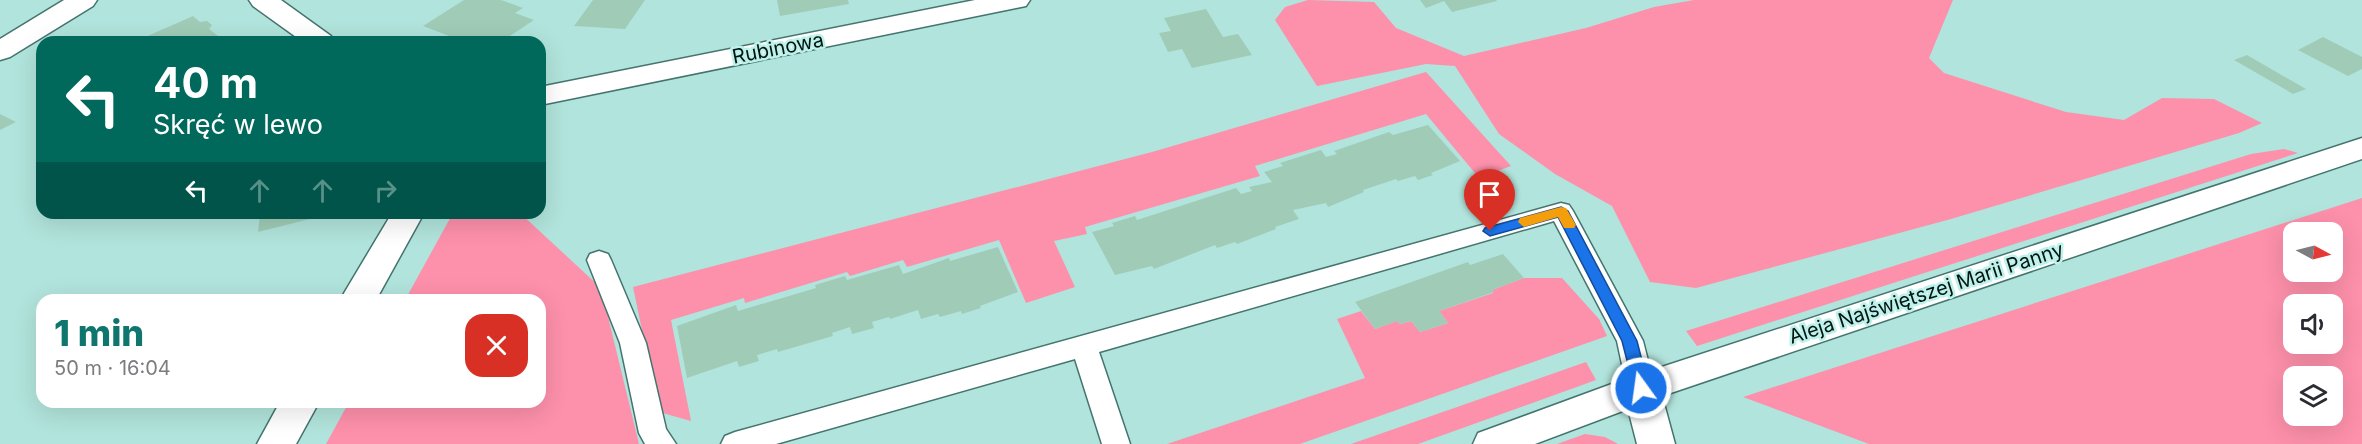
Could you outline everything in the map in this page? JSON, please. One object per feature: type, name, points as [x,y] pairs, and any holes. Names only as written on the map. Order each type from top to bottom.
[{"type":"street","points":[[0,51],[83,0]]},
{"type":"street","points":[[263,0],[313,36]]},
{"type":"street","name":"Rubinowa","points":[[546,95],[949,6],[1016,0]]},
{"type":"street","name":"Aleja Najświętszej Marii Panny","points":[[1491,444],[1641,388],[2362,148]]},
{"type":"street","points":[[361,294],[405,219]]},
{"type":"street","points":[[1641,388],[1656,444]]},
{"type":"street","points":[[276,444],[297,408]]},
{"type":"lane","points":[[735,444],[1561,211],[1630,341],[1641,388]]},
{"type":"lane","points":[[599,260],[633,343],[653,433],[662,444]]},
{"type":"lane","points":[[1084,347],[1116,444]]},
{"type":"shaded area","points":[[1308,0],[1374,2],[1396,28],[1464,56],[1586,28],[1654,7],[1694,0],[1953,0],[1929,58],[1944,73],[2066,112],[2124,120],[2162,98],[2214,99],[2262,123],[2239,133],[1951,219],[1696,288],[1650,282],[1612,206],[1555,174],[1499,134],[1455,66],[1426,64],[1317,86],[1275,20],[1285,7]]},
{"type":"shaded area","points":[[1426,72],[1511,166],[1479,178],[1426,114],[1255,166],[1260,176],[1085,227],[1087,234],[1054,241],[1075,287],[1026,303],[999,240],[907,267],[903,260],[850,276],[847,272],[745,303],[744,298],[671,320],[691,421],[659,412],[633,287],[1152,152]]},
{"type":"shaded area","points":[[2284,149],[2298,153],[1697,346],[1686,331],[2251,154]]},
{"type":"shaded area","points":[[2362,198],[2362,444],[1869,444],[1743,397],[2283,223],[2283,282],[2343,282],[2343,222],[2287,222]]},
{"type":"shaded area","points":[[450,219],[526,219],[601,288],[639,444],[326,444],[346,408],[546,408],[546,294],[408,294]]},
{"type":"shaded area","points":[[1524,278],[1562,278],[1599,319],[1607,336],[1300,444],[1167,444],[1365,378],[1337,319],[1361,311],[1375,329],[1397,321],[1400,324],[1411,321],[1420,332],[1448,323],[1439,311],[1493,293],[1492,290]]},
{"type":"shaded area","points":[[1586,362],[1596,380],[1418,444],[1351,444]]},
{"type":"shaded area","points":[[1585,434],[1605,437],[1618,444],[1557,444]]},
{"type":"building","points":[[464,0],[501,0],[523,8],[515,13],[534,20],[510,36],[449,36],[423,26]]},
{"type":"building","points":[[593,0],[645,0],[625,29],[574,26]]},
{"type":"building","points":[[777,0],[848,0],[849,4],[780,16]]},
{"type":"building","points":[[1420,0],[1497,1],[1452,12],[1444,1],[1426,8]]},
{"type":"building","points":[[1206,9],[1223,37],[1238,34],[1252,55],[1192,68],[1182,49],[1168,52],[1159,33],[1171,31],[1164,18]]},
{"type":"building","points":[[193,16],[200,22],[207,21],[212,25],[209,29],[218,36],[148,36]]},
{"type":"building","points":[[2323,37],[2362,57],[2362,69],[2348,76],[2298,50]]},
{"type":"building","points":[[2247,55],[2306,89],[2293,94],[2234,60]]},
{"type":"building","points":[[0,114],[16,122],[0,130]]},
{"type":"building","points":[[1428,125],[1460,161],[1418,180],[1415,176],[1398,181],[1396,179],[1363,190],[1364,192],[1328,207],[1326,203],[1293,210],[1299,219],[1237,244],[1235,242],[1217,248],[1215,245],[1154,269],[1152,266],[1115,275],[1092,232],[1114,226],[1112,223],[1135,216],[1137,220],[1236,188],[1241,194],[1252,191],[1249,187],[1272,182],[1264,172],[1283,166],[1280,163],[1321,150],[1326,157],[1337,154],[1334,151],[1389,132],[1393,135]]},
{"type":"building","points":[[259,219],[310,219],[258,232]]},
{"type":"building","points":[[998,247],[1018,292],[980,306],[981,308],[962,314],[961,311],[921,319],[918,310],[872,322],[874,328],[852,334],[850,327],[832,333],[833,336],[778,352],[777,349],[757,355],[759,361],[739,367],[737,361],[687,378],[677,326],[736,305],[738,311],[816,288],[815,285],[845,276],[847,280],[899,265],[903,274],[949,258],[950,261]]},
{"type":"building","points":[[1503,254],[1524,278],[1492,290],[1494,292],[1439,311],[1448,323],[1420,332],[1411,321],[1400,324],[1397,321],[1375,329],[1355,302],[1468,262],[1470,265]]},
{"type":"slow traffic","points":[[1524,222],[1561,211],[1569,225]]},
{"type":"route","points":[[1490,231],[1561,211],[1630,341],[1641,388]]}]
